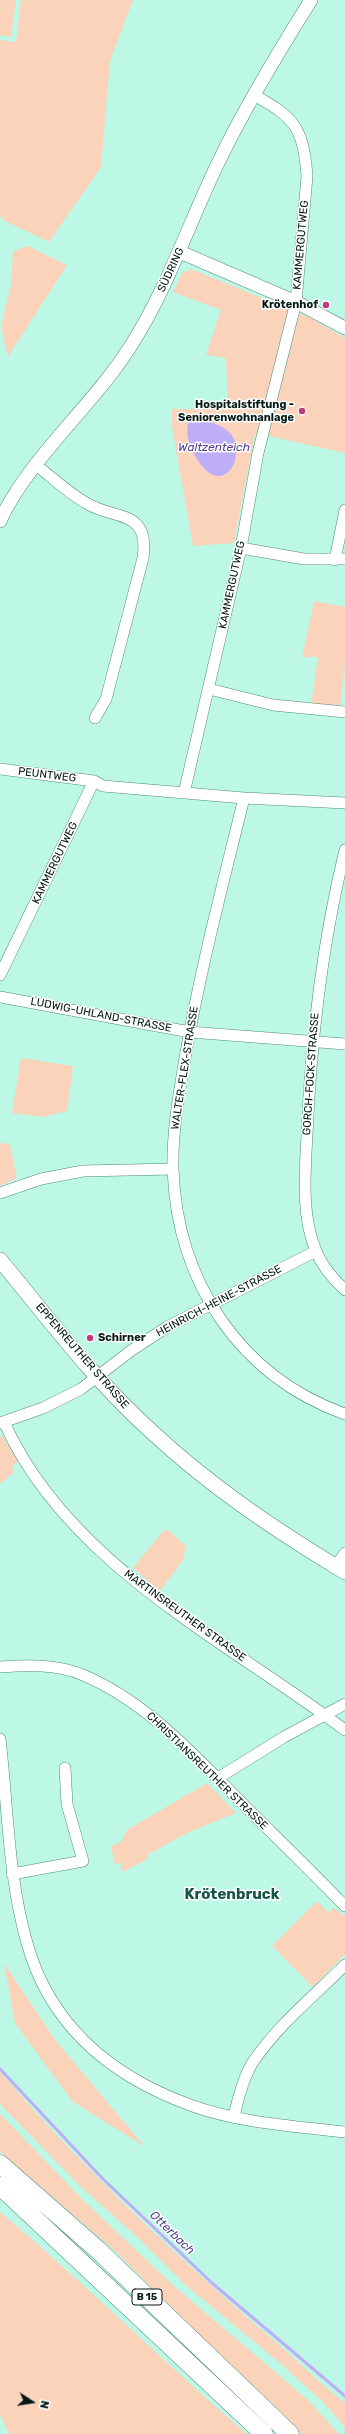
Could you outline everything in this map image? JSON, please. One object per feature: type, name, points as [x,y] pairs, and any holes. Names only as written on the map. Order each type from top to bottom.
[{"type":"highway","name":"B 15","points":[[0,2164],[98,2250],[290,2434]]},
{"type":"highway","name":"B 15","points":[[0,2186],[264,2434]]},
{"type":"main road","name":"EPPENREUTHER STRASSE","points":[[0,1260],[98,1378],[151,1432],[213,1484],[258,1516],[340,1569]]},
{"type":"street","name":"SÜDRING","points":[[0,521],[9,502],[36,465],[86,406],[130,347],[162,289],[180,252],[219,160],[254,95],[311,0]]},
{"type":"street","name":"KAMMERGUTWEG","points":[[184,793],[241,548],[258,453],[296,302],[307,176],[306,160],[293,121],[283,111],[254,95]]},
{"type":"street","points":[[180,252],[296,302],[345,328]]},
{"type":"street","points":[[36,465],[89,505],[125,515],[132,520],[143,541],[143,558],[106,699],[95,718]]},
{"type":"street","points":[[241,548],[304,559],[340,559],[345,510]]},
{"type":"street","points":[[209,689],[273,705],[345,712]]},
{"type":"street","name":"PEUNTWEG","points":[[0,769],[94,781]]},
{"type":"street","name":"KAMMERGUTWEG","points":[[0,976],[94,781]]},
{"type":"street","points":[[94,781],[103,786],[244,798],[345,803]]},
{"type":"street","name":"WALTER-FLEX-STRASSE","points":[[244,798],[200,979],[180,1090],[173,1168],[176,1202],[186,1248],[210,1305],[234,1338],[269,1372],[290,1389],[323,1406],[345,1414]]},
{"type":"street","name":"GORCH-FOCK-STRASSE","points":[[345,850],[325,937],[313,1042],[305,1174],[307,1210],[316,1251],[325,1267],[345,1290]]},
{"type":"street","name":"LUDWIG-UHLAND-STRASSE","points":[[0,997],[190,1032],[345,1044]]},
{"type":"street","points":[[0,1193],[41,1179],[83,1171],[173,1168]]},
{"type":"street","name":"HEINRICH-HEINE-STRASSE","points":[[2,1422],[64,1399],[98,1378],[132,1350],[167,1327],[316,1251]]},
{"type":"street","name":"MARTINSREUTHER STRASSE","points":[[2,1422],[21,1455],[47,1492],[73,1522],[112,1562],[173,1610],[345,1730]]},
{"type":"street","points":[[340,1569],[345,1553]]},
{"type":"street","name":"CHRISTIANSREUTHER STRASSE","points":[[0,1666],[38,1665],[83,1675],[133,1702],[218,1778],[345,1906]]},
{"type":"street","points":[[218,1778],[284,1737],[345,1704]]},
{"type":"street","points":[[0,1739],[12,1874],[26,1942],[33,1963],[59,2013],[80,2039],[104,2059],[138,2081],[190,2105],[234,2117],[274,2124],[345,2132]]},
{"type":"street","points":[[12,1874],[83,1861],[67,1804],[64,1768]]},
{"type":"street","points":[[234,2117],[238,2096],[253,2063],[272,2038],[345,1965]]},
{"type":"shaded area","points":[[0,0],[16,0],[11,37],[0,35]]},
{"type":"shaded area","points":[[21,0],[133,0],[110,61],[101,167],[49,242],[3,220],[0,215],[0,40],[16,42]]},
{"type":"shaded area","points":[[28,246],[67,265],[8,357],[1,327],[11,285],[13,251]]},
{"type":"shaded area","points":[[191,269],[311,318],[345,338],[345,453],[255,433],[234,543],[193,546],[172,427],[172,409],[228,409],[226,358],[206,355],[221,310],[173,292],[182,273]]},
{"type":"shaded area","points":[[314,601],[345,607],[345,662],[340,707],[311,705],[318,657],[302,657]]},
{"type":"shaded area","points":[[21,1058],[73,1066],[67,1111],[44,1117],[12,1113]]},
{"type":"shaded area","points":[[0,1143],[10,1144],[17,1178],[0,1186]]},
{"type":"shaded area","points":[[0,1436],[3,1437],[18,1462],[12,1467],[14,1472],[0,1484]]},
{"type":"shaded area","points":[[164,1530],[168,1530],[186,1546],[183,1560],[160,1591],[133,1568]]},
{"type":"shaded area","points":[[207,1783],[236,1813],[187,1833],[147,1855],[148,1859],[122,1872],[120,1862],[115,1865],[111,1846],[121,1842],[127,1830]]},
{"type":"shaded area","points":[[317,1901],[328,1912],[334,1908],[345,1917],[345,1954],[313,1987],[272,1946]]},
{"type":"shaded area","points":[[4,1963],[56,2041],[145,2147],[72,2101],[15,2023]]},
{"type":"shaded area","points":[[0,2072],[32,2109],[134,2214],[242,2313],[345,2403],[345,2427],[322,2401],[280,2363],[188,2287],[135,2235],[80,2186],[0,2104]]},
{"type":"shaded area","points":[[0,2114],[84,2201],[175,2287],[308,2400],[339,2434],[302,2434],[272,2408],[115,2251],[0,2152]]},
{"type":"shaded area","points":[[0,2212],[32,2239],[247,2434],[9,2434],[0,2415]]},
{"type":"water","name":"Waltzenteich","points":[[189,416],[201,418],[226,429],[235,440],[235,460],[231,468],[225,474],[217,476],[209,472],[195,456],[188,440],[187,429]]},
{"type":"waterway","name":"Otterbach","points":[[0,2069],[102,2178],[212,2283],[345,2396]]},
{"type":"place","name":"Krötenhof","points":[[326,305]]},
{"type":"place","name":"Hospitalstiftung - Seniorenwohnanlage","points":[[302,411]]},
{"type":"place","name":"Schirner","points":[[90,1338]]},
{"type":"district","name":"Krötenbruck","points":[[232,1895]]}]
